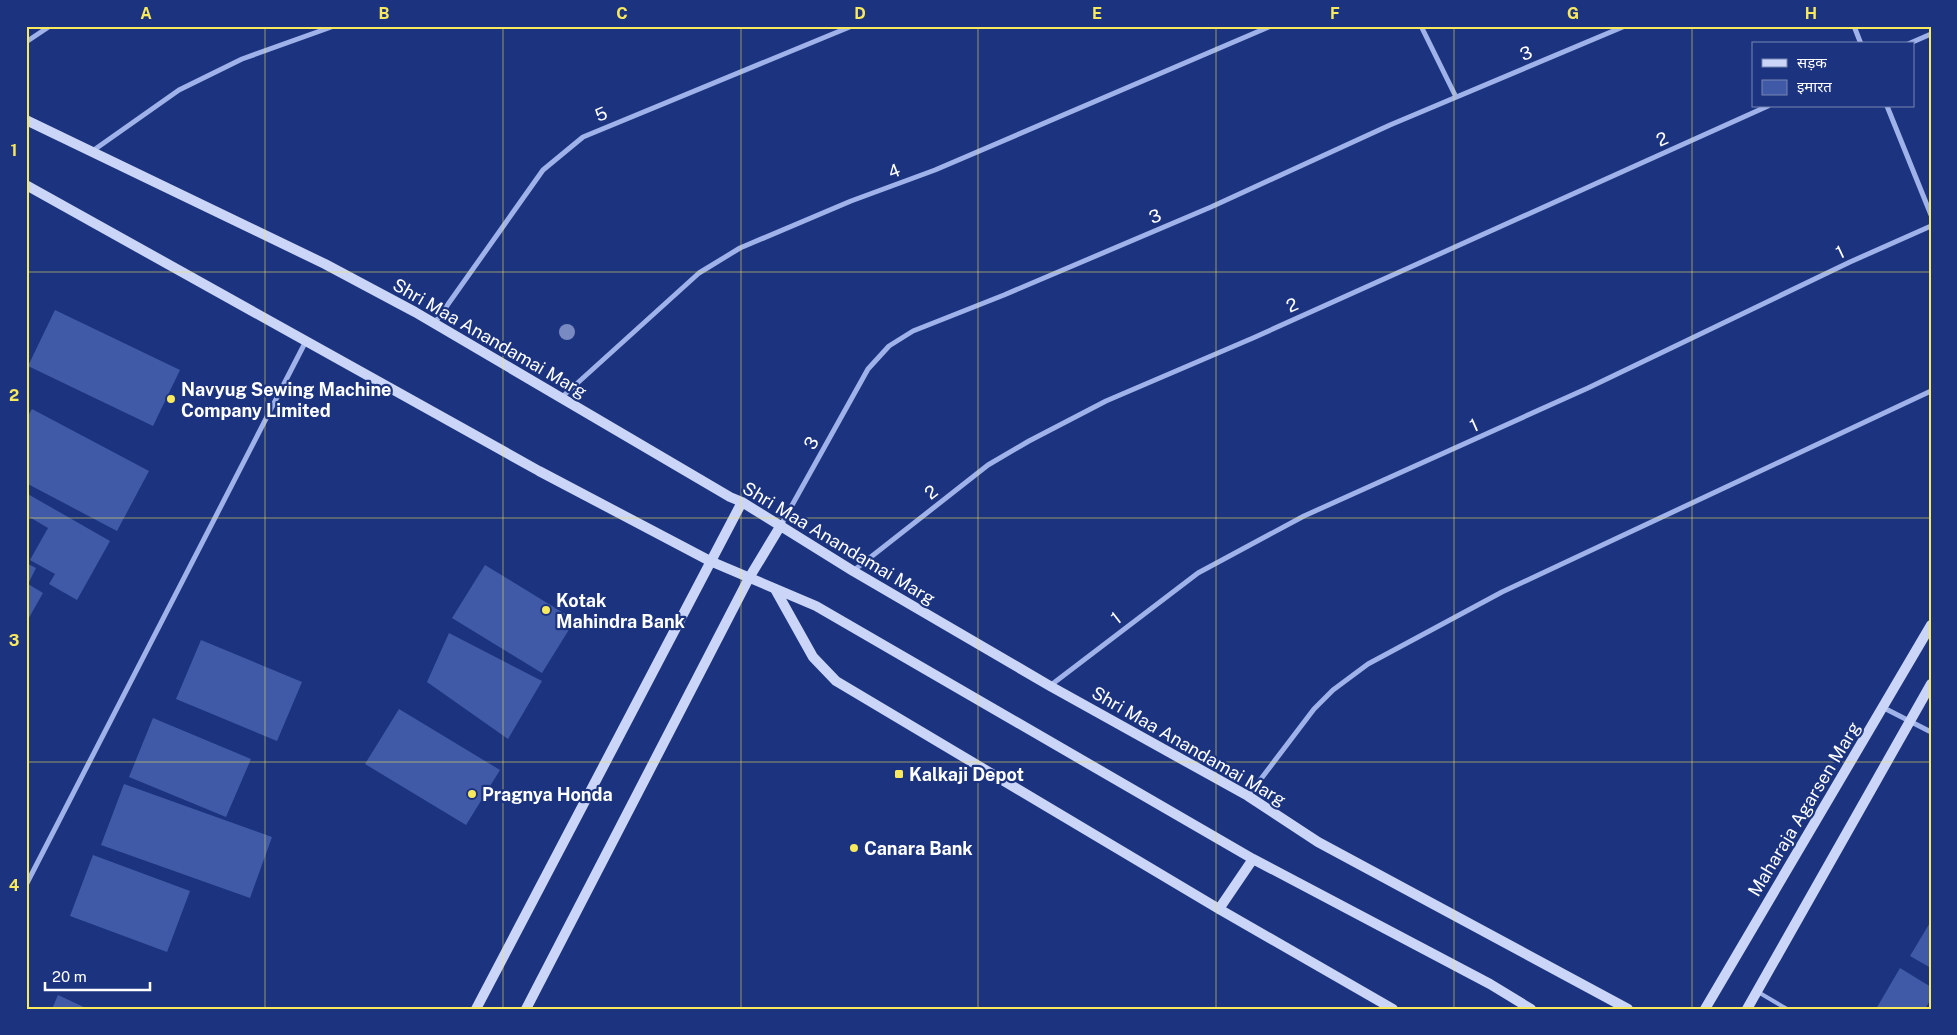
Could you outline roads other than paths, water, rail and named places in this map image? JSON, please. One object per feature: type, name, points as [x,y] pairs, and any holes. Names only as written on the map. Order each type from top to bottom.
[{"type":"main road","name":"Shri Maa Anandamai Marg","points":[[26,120],[325,264],[434,324],[562,397],[730,497],[742,502],[853,571],[1050,686],[1248,796],[1318,842],[1628,1009]]},
{"type":"main road","points":[[26,185],[539,471],[710,561],[816,606],[1253,859],[1490,984],[1531,1009]]},
{"type":"main road","points":[[476,1009],[742,502]]},
{"type":"main road","points":[[526,1009],[749,578],[780,525]]},
{"type":"main road","points":[[775,589],[813,657],[836,681],[1219,909],[1393,1009]]},
{"type":"main road","name":"Maharaja Agarsen Marg","points":[[1705,1009],[1931,625]]},
{"type":"main road","points":[[1747,1009],[1931,684]]},
{"type":"main road","points":[[1219,909],[1253,859]]},
{"type":"street","points":[[26,42],[50,26]]},
{"type":"street","points":[[91,152],[179,90],[242,59],[334,26]]},
{"type":"street","name":"5","points":[[434,324],[543,170],[560,154],[583,137],[852,26]]},
{"type":"street","name":"4","points":[[562,397],[699,273],[740,248],[851,201],[935,170],[1271,26]]},
{"type":"street","points":[[1421,26],[1456,97]]},
{"type":"street","name":"3","points":[[780,525],[868,368],[889,346],[913,331],[1004,295],[1210,207],[1390,125],[1625,26]]},
{"type":"street","points":[[1854,26],[1860,42]]},
{"type":"street","points":[[1913,42],[1931,34]]},
{"type":"street","name":"2","points":[[853,571],[988,465],[1029,441],[1106,401],[1253,338],[1764,108]]},
{"type":"street","points":[[1888,108],[1931,215]]},
{"type":"street","name":"1","points":[[1050,686],[1198,573],[1304,516],[1588,388],[1850,262],[1931,226]]},
{"type":"street","points":[[26,885],[306,340]]},
{"type":"street","points":[[1248,796],[1314,709],[1333,690],[1368,664],[1502,592],[1931,391]]},
{"type":"street","points":[[1882,707],[1931,732]]},
{"type":"lane","points":[[1756,991],[1787,1009]]},
{"type":"place","name":"Navyug Sewing Machine Company Limited","points":[[171,399]]},
{"type":"place","name":"Kotak Mahindra Bank","points":[[546,610]]},
{"type":"place","name":"Kalkaji Depot","points":[[899,774]]},
{"type":"place","name":"Pragnya Honda","points":[[472,794]]},
{"type":"place","name":"Canara Bank","points":[[854,848]]}]
